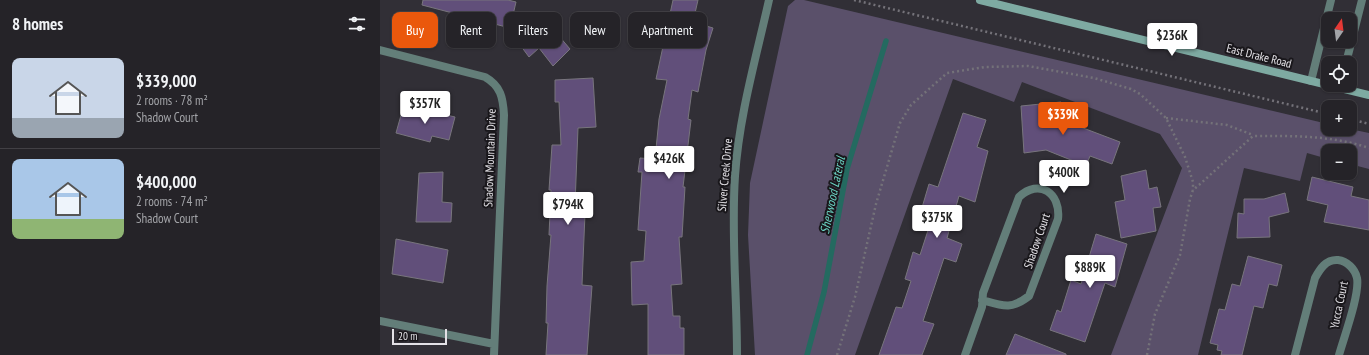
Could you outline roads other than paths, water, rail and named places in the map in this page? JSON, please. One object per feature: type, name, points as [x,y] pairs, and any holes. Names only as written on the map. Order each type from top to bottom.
[{"type":"main road","name":"East Drake Road","points":[[980,0],[1321,83]]},
{"type":"main road","name":"East Drake Road","points":[[1357,91],[1369,95]]},
{"type":"street","name":"Silver Creek Drive","points":[[737,355],[733,215],[735,174],[748,92],[769,0]]},
{"type":"street","points":[[1311,81],[1331,0]]},
{"type":"street","points":[[1348,56],[1362,0]]},
{"type":"street","name":"Shadow Mountain Drive","points":[[380,50],[485,77],[492,81],[500,90],[504,116],[494,355]]},
{"type":"street","name":"Shadow Court","points":[[965,355],[982,307],[982,300],[983,293],[1019,197],[1026,191],[1034,189],[1048,191],[1054,196],[1057,202],[1059,211],[1058,219],[1029,296],[1021,302],[1007,306],[982,300]]},
{"type":"street","name":"Yucca Court","points":[[1295,355],[1315,278],[1321,267],[1328,262],[1338,260],[1347,263],[1353,268],[1357,277],[1356,290],[1339,355]]},
{"type":"street","points":[[380,321],[494,344]]},
{"type":"waterway","name":"Sherwood Lateral","points":[[807,355],[824,292],[847,169],[886,41]]}]
